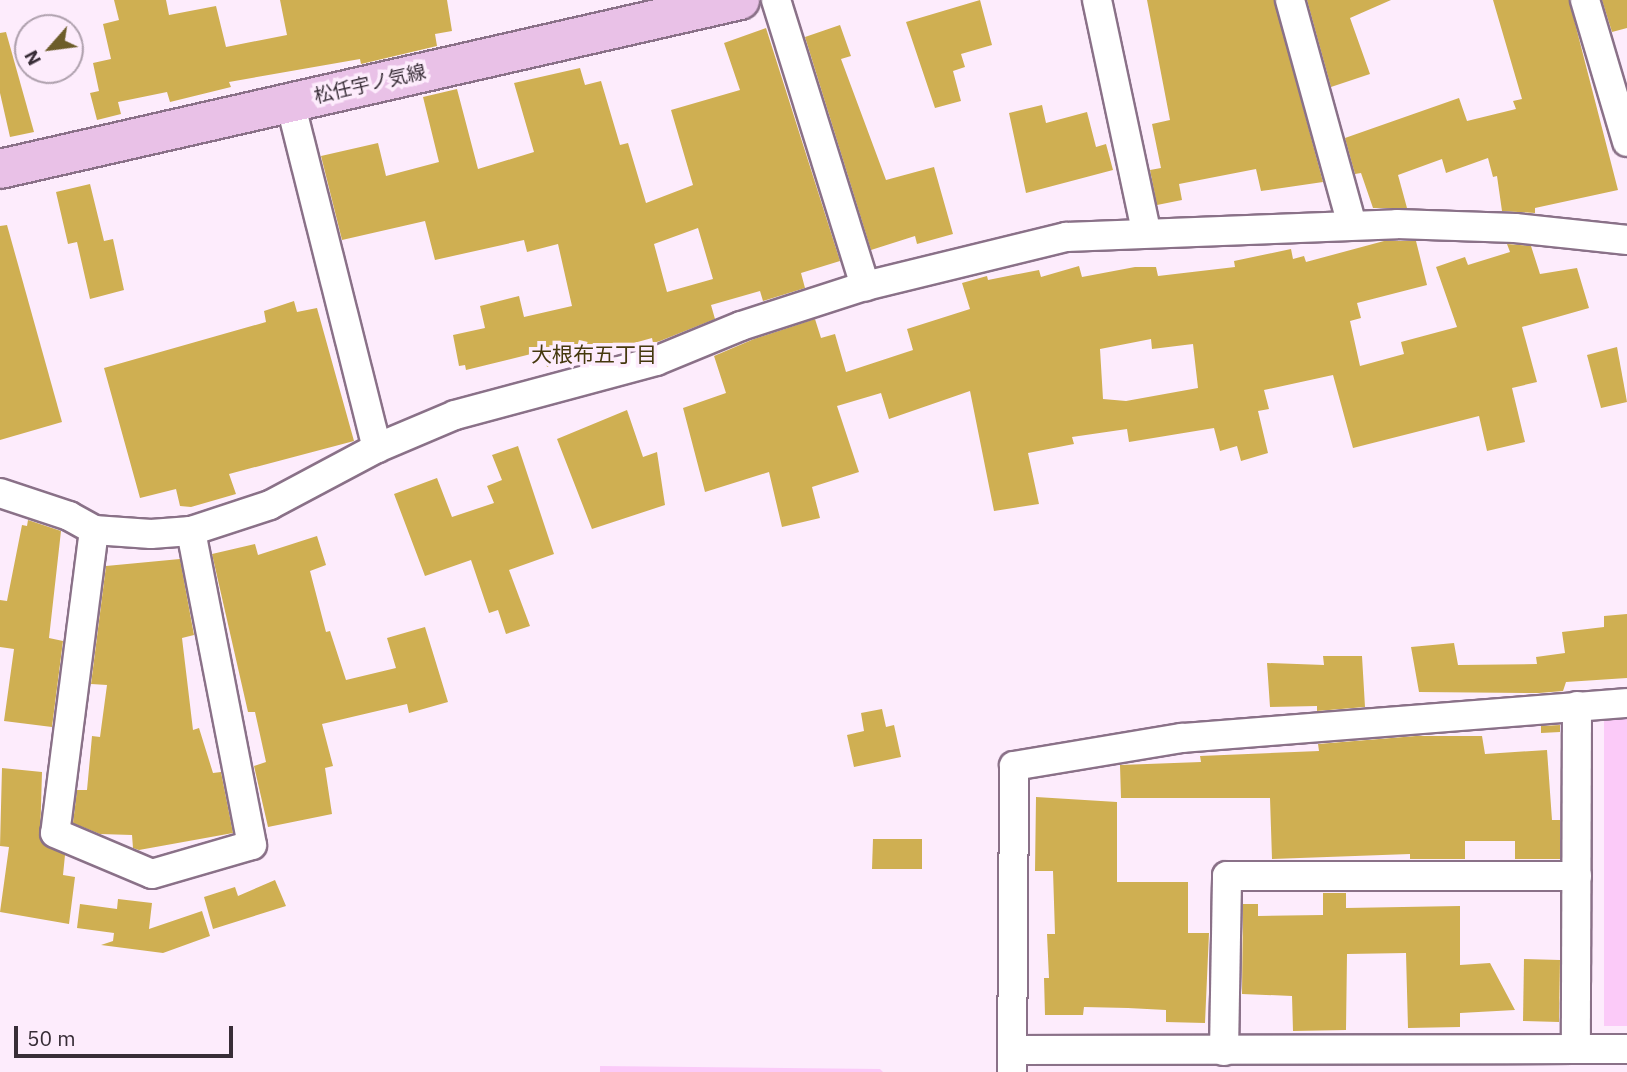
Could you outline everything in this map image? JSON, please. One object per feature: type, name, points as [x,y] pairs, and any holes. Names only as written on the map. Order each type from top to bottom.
[{"type":"main road","name":"松任宇ノ気線","points":[[0,169],[740,0]]},
{"type":"street","points":[[776,0],[865,286]]},
{"type":"street","points":[[1097,0],[1146,231]]},
{"type":"street","points":[[1290,0],[1352,225]]},
{"type":"street","points":[[1585,0],[1627,142]]},
{"type":"street","points":[[290,102],[377,448]]},
{"type":"street","points":[[0,493],[69,516],[94,530],[151,534],[191,531],[270,505],[377,448],[455,415],[656,361],[741,326],[865,286],[1066,237],[1146,231],[1352,225],[1515,228],[1627,240]]},
{"type":"street","points":[[94,530],[55,833],[152,874],[252,845],[191,531]]},
{"type":"street","points":[[1627,703],[1182,738],[1014,766],[1012,1061],[1224,1051],[1627,1049]]},
{"type":"street","points":[[1576,1049],[1577,706]]},
{"type":"street","points":[[1224,1051],[1227,876],[1577,876]]},
{"type":"shaded area","points":[[1627,713],[1627,1026],[1604,1026],[1604,714]]},
{"type":"shaded area","points":[[600,1066],[880,1069],[883,1072],[600,1072]]},
{"type":"building","points":[[114,0],[166,0],[169,15],[216,6],[226,47],[287,35],[280,0],[447,0],[452,31],[435,34],[437,46],[361,64],[360,59],[229,82],[231,87],[170,102],[167,92],[118,102],[121,114],[97,120],[90,93],[99,91],[93,63],[111,59],[103,24],[119,20]]},
{"type":"building","points":[[980,0],[992,45],[961,54],[965,67],[953,71],[961,101],[935,108],[906,22]]},
{"type":"building","points":[[1147,0],[1274,0],[1323,182],[1261,191],[1256,169],[1179,184],[1182,200],[1157,205],[1150,170],[1161,168],[1152,124],[1170,120]]},
{"type":"building","points":[[1307,0],[1391,0],[1350,18],[1370,74],[1331,87]]},
{"type":"building","points":[[1493,0],[1569,0],[1618,190],[1535,208],[1535,213],[1502,211],[1497,176],[1493,177],[1488,158],[1446,173],[1442,159],[1398,175],[1407,208],[1373,208],[1361,173],[1355,174],[1345,138],[1459,98],[1467,121],[1516,109],[1513,101],[1522,99]]},
{"type":"building","points":[[1602,0],[1627,0],[1627,28],[1612,32]]},
{"type":"building","points":[[840,25],[851,56],[841,59],[886,180],[934,167],[953,234],[917,244],[915,236],[871,250],[805,37]]},
{"type":"building","points":[[766,28],[840,261],[801,273],[805,288],[763,301],[760,291],[711,305],[715,319],[653,343],[652,338],[547,367],[543,351],[466,370],[465,365],[459,366],[453,335],[485,328],[480,306],[519,296],[524,317],[572,306],[558,244],[527,252],[524,240],[435,260],[425,221],[342,240],[321,156],[378,143],[386,176],[439,162],[423,97],[457,89],[478,169],[534,152],[514,83],[580,68],[585,85],[601,81],[620,145],[628,143],[646,203],[693,185],[671,110],[740,90],[724,43]],"holes":[[[698,228],[713,279],[667,292],[654,244]]]},
{"type":"building","points":[[6,32],[14,61],[14,84],[21,84],[34,132],[10,137],[0,93],[0,33]]},
{"type":"building","points":[[1042,105],[1046,123],[1087,112],[1096,147],[1106,144],[1113,170],[1026,193],[1009,113]]},
{"type":"building","points":[[90,184],[104,241],[113,239],[124,290],[90,299],[77,242],[68,244],[56,192]]},
{"type":"building","points":[[7,225],[62,422],[0,440],[0,226]]},
{"type":"building","points":[[1384,241],[1416,241],[1427,285],[1357,303],[1361,318],[1350,321],[1360,366],[1404,354],[1401,342],[1457,327],[1436,267],[1465,257],[1468,265],[1510,252],[1507,244],[1531,246],[1540,274],[1577,268],[1589,308],[1522,327],[1537,382],[1512,388],[1525,442],[1487,451],[1479,416],[1353,448],[1333,375],[1264,390],[1269,409],[1258,411],[1268,453],[1241,461],[1237,446],[1220,451],[1214,428],[1129,442],[1127,429],[1072,437],[1074,444],[1028,453],[1039,504],[994,511],[970,391],[889,419],[881,393],[837,406],[859,472],[812,487],[820,518],[782,527],[769,472],[705,492],[683,408],[726,393],[714,356],[754,339],[815,319],[821,338],[835,334],[846,372],[913,350],[907,329],[970,309],[962,283],[987,276],[988,280],[1039,270],[1041,277],[1079,266],[1082,277],[1135,267],[1156,267],[1158,276],[1235,267],[1234,261],[1291,249],[1293,259],[1304,256],[1306,262]],"holes":[[[1151,339],[1152,349],[1193,344],[1198,388],[1126,401],[1103,399],[1100,349]]]},
{"type":"building","points":[[294,301],[297,312],[317,308],[354,441],[229,474],[236,494],[191,507],[180,506],[176,489],[140,498],[104,368],[266,322],[264,311]]},
{"type":"building","points":[[1617,347],[1627,402],[1601,408],[1587,355]]},
{"type":"building","points":[[627,410],[643,457],[657,452],[665,505],[592,529],[557,439]]},
{"type":"building","points":[[518,446],[554,554],[509,570],[530,626],[506,634],[498,610],[489,613],[471,560],[425,576],[394,494],[437,478],[452,517],[494,503],[487,486],[502,480],[492,455]]},
{"type":"building","points":[[28,520],[61,531],[49,638],[63,641],[52,727],[4,721],[14,649],[0,647],[0,600],[7,601],[22,525],[27,526]]},
{"type":"building","points":[[317,536],[326,565],[310,571],[326,632],[330,631],[346,680],[396,668],[387,638],[425,627],[448,702],[409,713],[407,704],[322,724],[333,766],[325,768],[332,814],[268,827],[254,766],[266,762],[255,712],[248,712],[212,554],[255,544],[258,555]]},
{"type":"building","points":[[180,559],[194,635],[182,638],[193,730],[199,728],[213,773],[221,772],[233,833],[139,850],[133,848],[132,835],[100,834],[73,823],[77,790],[87,790],[92,736],[100,737],[107,685],[91,684],[106,566]]},
{"type":"building","points":[[1627,614],[1627,678],[1566,682],[1563,691],[1539,693],[1419,692],[1411,647],[1454,643],[1458,665],[1537,664],[1536,657],[1565,653],[1562,632],[1604,627],[1604,616]]},
{"type":"building","points":[[1323,656],[1362,656],[1365,707],[1317,711],[1317,706],[1270,707],[1267,663],[1324,665]]},
{"type":"building","points":[[882,709],[886,727],[894,725],[901,757],[854,767],[847,735],[864,731],[861,713]]},
{"type":"building","points":[[1560,725],[1560,732],[1541,733],[1541,726]]},
{"type":"building","points":[[1416,736],[1482,736],[1485,754],[1547,750],[1552,820],[1560,820],[1560,859],[1515,859],[1515,841],[1465,841],[1465,859],[1410,859],[1410,854],[1272,859],[1270,798],[1121,798],[1120,765],[1201,762],[1200,756],[1319,751],[1318,744]]},
{"type":"building","points":[[2,768],[42,772],[40,840],[65,855],[63,875],[75,877],[69,924],[0,912],[9,847],[0,846]]},
{"type":"building","points":[[1036,797],[1117,802],[1117,882],[1188,882],[1188,933],[1209,933],[1205,1023],[1166,1022],[1166,1010],[1128,1008],[1084,1007],[1083,1015],[1045,1015],[1044,978],[1049,978],[1047,934],[1055,934],[1053,871],[1035,871]]},
{"type":"building","points":[[873,839],[922,839],[922,869],[872,869]]},
{"type":"building","points":[[275,880],[286,906],[213,929],[204,897],[235,887],[238,896]]},
{"type":"building","points":[[1323,893],[1346,893],[1346,908],[1460,906],[1460,965],[1490,963],[1515,1010],[1460,1013],[1460,1027],[1408,1028],[1406,953],[1347,954],[1346,1030],[1293,1031],[1292,996],[1242,994],[1243,904],[1258,904],[1258,916],[1323,915]]},
{"type":"building","points":[[118,899],[152,903],[149,929],[202,911],[210,936],[163,953],[101,945],[113,941],[114,933],[77,928],[80,904],[117,909]]},
{"type":"building","points":[[1524,959],[1560,960],[1559,1022],[1523,1021]]},
{"type":"district","name":"大根布五丁目","points":[[594,354]]}]
